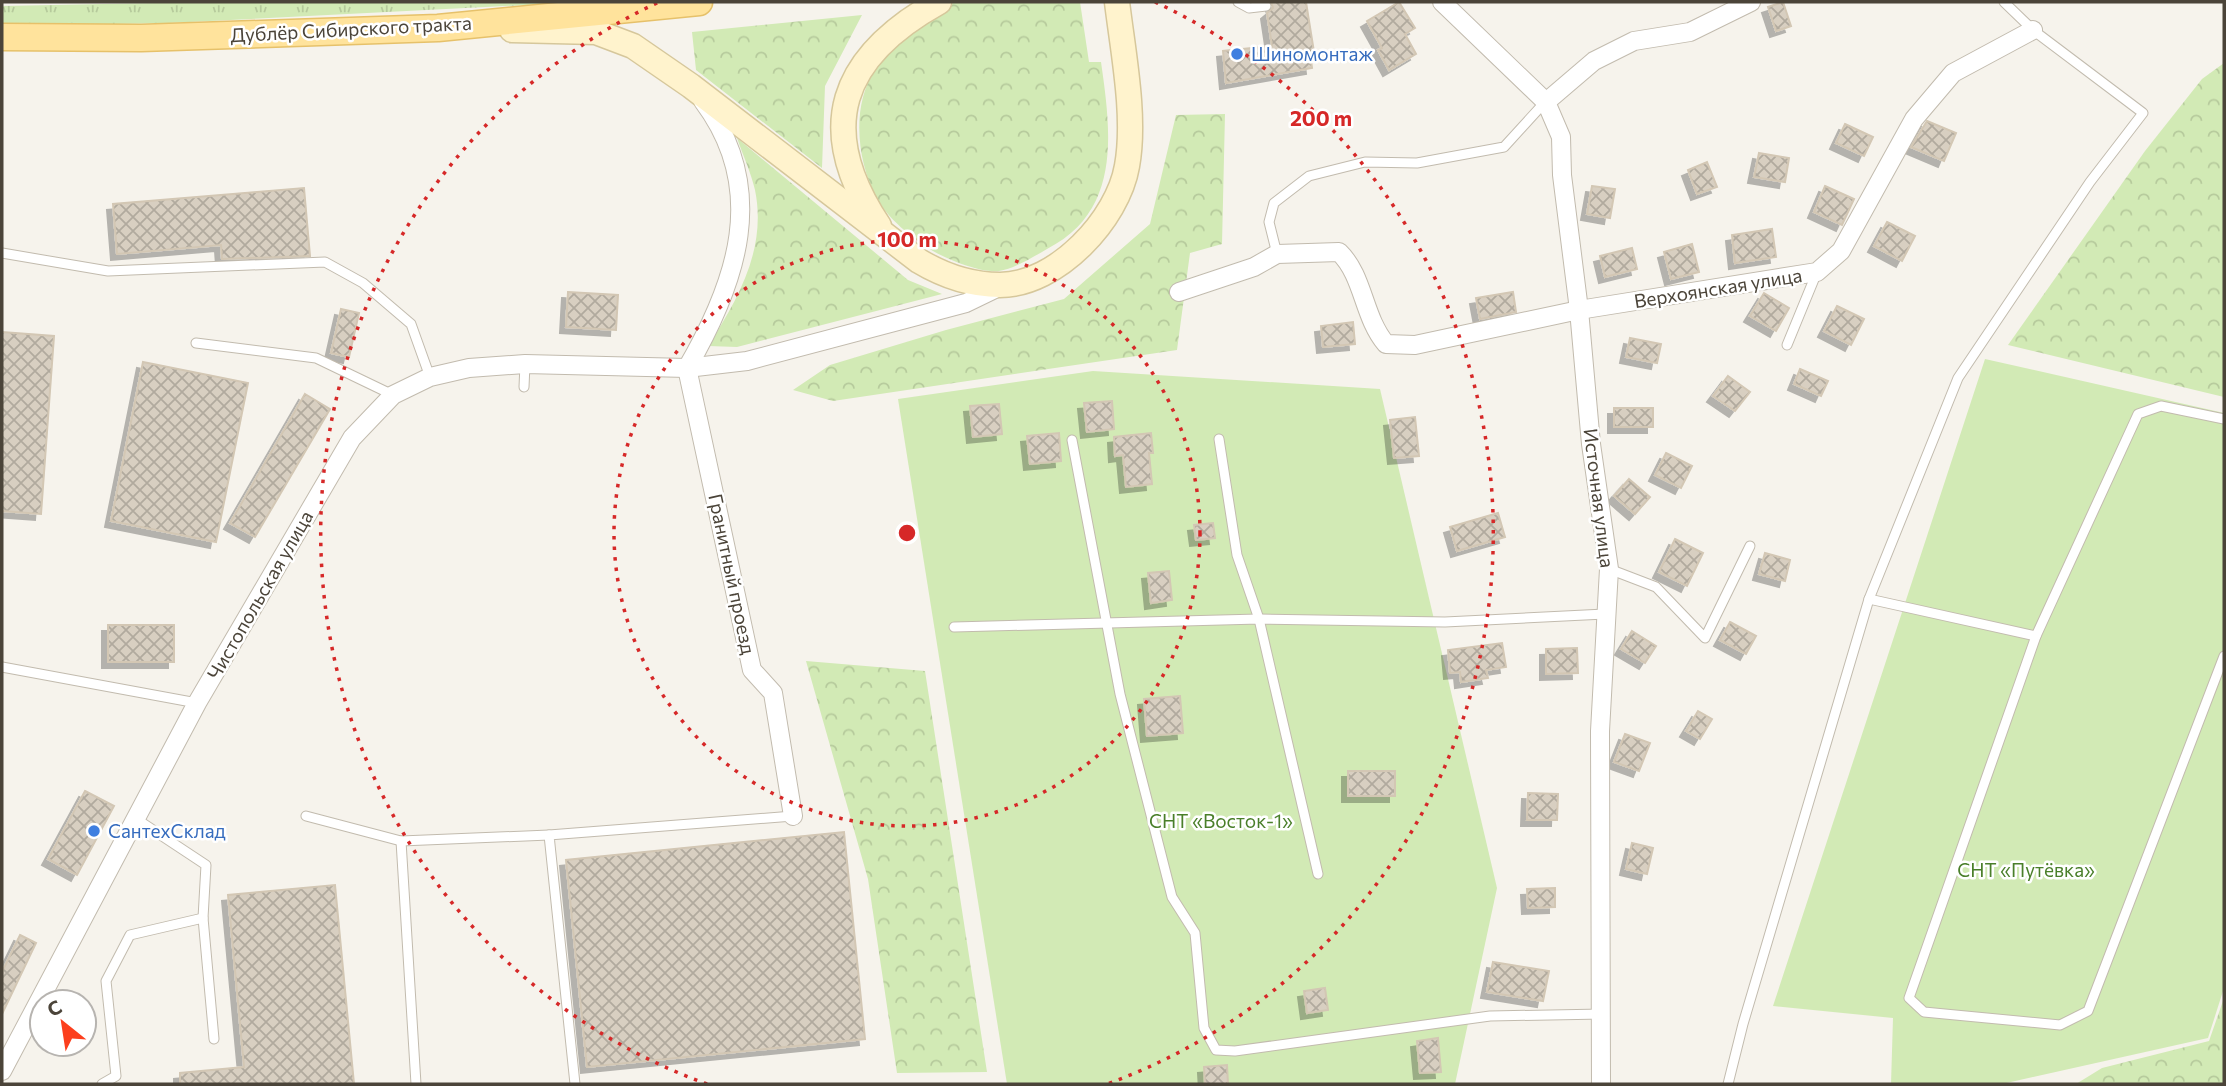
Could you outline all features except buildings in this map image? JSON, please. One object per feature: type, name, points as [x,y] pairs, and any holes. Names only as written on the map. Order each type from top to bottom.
[{"type":"main road","name":"Дублёр Сибирского тракта","points":[[2,37],[141,38],[438,28],[698,2]]},
{"type":"main road","points":[[890,241],[871,213],[851,165],[844,118],[845,100],[862,64],[874,49],[893,32],[939,2]]},
{"type":"main road","points":[[438,28],[596,32],[633,46],[691,86],[890,241],[939,273],[976,283],[1002,285],[1020,281],[1057,264],[1084,243],[1111,213],[1123,189],[1128,163],[1129,132],[1117,2]]},
{"type":"street","name":"Источная улица","points":[[1442,2],[1540,95],[1561,137],[1562,175],[1580,310],[1591,444],[1609,569],[1600,732],[1603,1014],[1601,1084]]},
{"type":"street","points":[[1540,95],[1594,61],[1634,41],[1690,32],[1751,2]]},
{"type":"street","name":"Верхоянская улица","points":[[1277,254],[1339,252],[1349,262],[1373,330],[1386,344],[1415,345],[1580,310],[1817,272],[1841,251],[1914,119],[1953,73],[2033,30]]},
{"type":"street","points":[[687,368],[711,322],[733,263],[742,205],[739,175],[733,156],[712,114],[691,86]]},
{"type":"street","points":[[1180,292],[1254,267],[1277,254]]},
{"type":"street","name":"Чистопольская улица","points":[[2,1071],[138,820],[197,704],[352,438],[393,395],[430,377],[469,368],[525,364],[687,368],[760,358],[966,303],[1002,285]]},
{"type":"street","name":"Гранитный проезд","points":[[687,368],[752,670],[773,693],[793,816]]},
{"type":"lane","points":[[1238,2],[1249,8],[1266,6]]},
{"type":"lane","points":[[1728,1084],[1743,1024],[1869,599],[1958,378],[2090,182],[2143,113],[2033,30],[2004,2]]},
{"type":"lane","points":[[1277,254],[1269,222],[1274,203],[1309,176],[1365,162],[1417,163],[1504,146],[1540,95]]},
{"type":"lane","points":[[2,253],[108,271],[325,262],[363,284],[411,324],[430,377]]},
{"type":"lane","points":[[1787,345],[1817,272]]},
{"type":"lane","points":[[196,343],[316,358],[393,395]]},
{"type":"lane","points":[[524,387],[525,364]]},
{"type":"lane","points":[[2224,418],[2161,406],[2138,414],[2036,636],[1909,998],[1924,1012],[2060,1024],[2088,1011],[2224,656]]},
{"type":"lane","points":[[1219,439],[1237,555],[1259,619],[1318,874]]},
{"type":"lane","points":[[1072,440],[1121,694],[1172,897],[1195,933],[1204,1028],[1216,1050],[1235,1051],[1490,1016],[1603,1014]]},
{"type":"lane","points":[[1609,569],[1656,587],[1705,638],[1750,546]]},
{"type":"lane","points":[[1869,599],[2036,636]]},
{"type":"lane","points":[[954,627],[1259,619],[1445,622],[1605,614]]},
{"type":"lane","points":[[2,667],[197,704]]},
{"type":"lane","points":[[306,816],[401,841],[549,835],[793,816]]},
{"type":"lane","points":[[138,820],[206,865],[203,918],[214,1039]]},
{"type":"lane","points":[[549,835],[575,1084]]},
{"type":"lane","points":[[401,841],[416,1084]]},
{"type":"lane","points":[[102,1084],[116,1076],[106,981],[130,935],[203,918]]},
{"type":"green space","points":[[206,2],[587,2],[169,23],[2,26],[2,6]]},
{"type":"green space","points":[[955,2],[1080,2],[1089,62],[1101,62],[1108,142],[1106,168],[1100,192],[1088,214],[1071,233],[1023,262],[999,271],[974,268],[947,258],[925,246],[901,227],[876,197],[864,167],[861,150],[859,133],[862,100],[875,70],[911,31]]},
{"type":"green space","points":[[862,15],[825,86],[822,168],[696,70],[692,32]]},
{"type":"green space","points":[[2224,63],[2224,397],[2008,345],[2145,151],[2202,79]]},
{"type":"green space","points":[[1225,114],[1222,244],[1190,253],[1177,350],[833,401],[793,390],[830,365],[946,330],[1064,299],[1150,224],[1176,115]]},
{"type":"green space","points":[[737,138],[908,280],[942,294],[737,347],[708,346],[739,292],[757,233],[755,190]]},
{"type":"green space","name":"СНТ «Путёвка»","points":[[1985,359],[2224,413],[2224,988],[2208,1038],[2002,1084],[1891,1084],[1893,1018],[1773,1006]]},
{"type":"green space","name":"СНТ «Восток-1»","points":[[1093,371],[1380,389],[1497,888],[1455,1084],[1007,1084],[898,399]]},
{"type":"green space","points":[[806,661],[925,671],[987,1072],[897,1073],[868,879]]},
{"type":"green space","points":[[2224,998],[2224,1084],[2076,1084],[2102,1068],[2209,1041]]},
{"type":"place","name":"Шиномонтаж","points":[[1237,54]]},
{"type":"place","name":"СантехСклад","points":[[94,831]]}]
